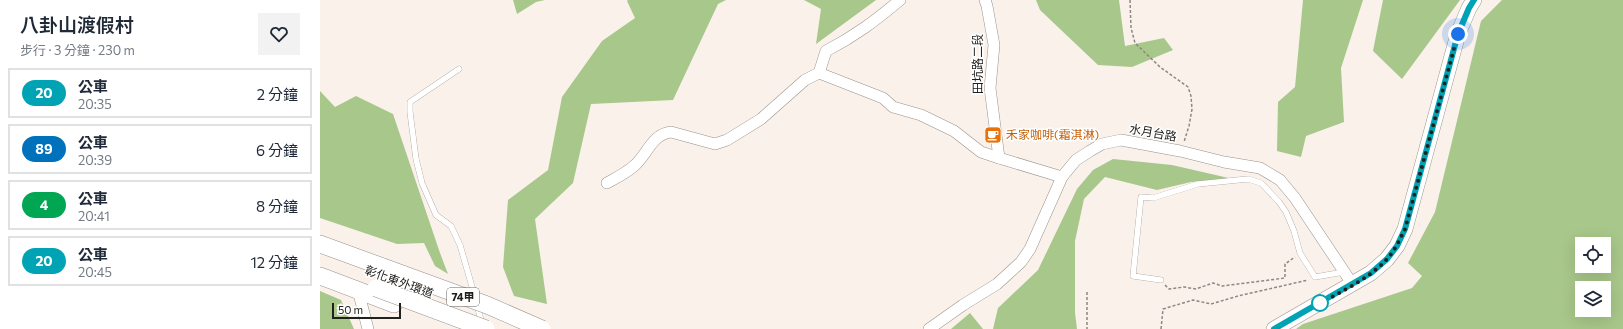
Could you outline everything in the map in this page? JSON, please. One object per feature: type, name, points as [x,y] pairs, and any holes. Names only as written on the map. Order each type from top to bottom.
[{"type":"main road","points":[[1274,329],[1349,279],[1371,273],[1387,259],[1397,246],[1405,229],[1458,34],[1474,0]]},
{"type":"main road","name":"74甲","points":[[320,244],[374,283],[464,329]]},
{"type":"main road","name":"彰化東外環道","points":[[320,253],[374,283],[485,329]]},
{"type":"main road","name":"彰化東外環道","points":[[320,268],[523,329]]},
{"type":"main road","name":"74甲","points":[[320,276],[374,283],[486,305],[542,329]]},
{"type":"street","points":[[607,183],[634,166],[655,140],[664,133],[671,132],[715,144],[727,140],[761,119],[805,80],[819,73],[826,51],[850,39],[871,25],[900,0]]},
{"type":"street","name":"田坑路二段","points":[[985,0],[988,6],[994,44],[990,88],[999,158]]},
{"type":"street","points":[[819,73],[883,98],[893,107],[921,116],[954,131],[981,152],[1062,177]]},
{"type":"street","name":"水月台路","points":[[929,329],[963,305],[997,284],[1021,262],[1030,249],[1062,177],[1076,160],[1102,144],[1121,140],[1180,151],[1224,162],[1260,168],[1280,180],[1295,198],[1349,279]]},
{"type":"street","points":[[368,329],[374,283]]},
{"type":"lane","points":[[459,68],[410,102],[410,112],[416,159],[422,183],[436,214],[451,226],[460,245],[485,329]]},
{"type":"lane","points":[[1161,280],[1133,276],[1141,197],[1154,198],[1198,184],[1248,179],[1261,183],[1279,202],[1286,212],[1294,231],[1300,253],[1316,277],[1349,279]]},
{"type":"path","points":[[1130,0],[1130,28],[1135,43],[1160,67],[1188,87],[1191,96],[1192,109],[1189,126],[1180,151]]},
{"type":"path","points":[[1161,280],[1169,289],[1184,287],[1196,289],[1213,283],[1222,286],[1285,278],[1285,264],[1300,253]]},
{"type":"path","points":[[1161,329],[1163,309],[1193,300],[1211,304],[1238,296],[1310,280],[1316,277]]},
{"type":"path","points":[[1087,292],[1087,329]]},
{"type":"green space","points":[[513,0],[545,0],[536,2],[517,14]]},
{"type":"green space","points":[[726,0],[718,4],[673,100],[591,104],[573,183],[535,219],[547,304],[514,296],[503,267],[508,200],[548,170],[562,97],[602,41],[635,18],[627,1]]},
{"type":"green space","points":[[804,0],[876,0],[816,44],[821,9]]},
{"type":"green space","points":[[1036,0],[1119,0],[1125,46],[1164,38],[1173,50],[1132,67],[1098,65],[1040,10]]},
{"type":"green space","points":[[1303,0],[1363,0],[1341,68],[1344,122],[1306,136],[1301,157],[1277,151],[1278,102],[1295,87]]},
{"type":"green space","points":[[1383,0],[1460,0],[1402,79],[1373,51]]},
{"type":"green space","points":[[1502,0],[1623,0],[1623,329],[1296,329],[1303,324],[1412,288],[1422,276],[1408,263],[1435,212],[1481,21]]},
{"type":"green space","points":[[320,91],[335,107],[356,96],[393,114],[448,274],[435,266],[424,243],[397,244],[320,218]]},
{"type":"green space","points":[[1113,159],[1172,165],[1233,179],[1191,182],[1157,190],[1105,177],[1084,199],[1075,241],[1075,313],[1077,329],[993,329],[998,308],[1038,270],[1077,189],[1093,170]]},
{"type":"green space","points":[[320,291],[341,300],[354,329],[320,329]]},
{"type":"green space","points":[[970,313],[983,329],[951,329]]},
{"type":"bus line","name":"20","points":[[1274,329],[1371,273],[1387,259],[1397,246],[1405,229],[1458,34],[1474,0]]},
{"type":"place","name":"禾家咖啡(霜淇淋)","points":[[993,135]]},
{"type":"route","points":[[1320,303],[1371,273],[1387,259],[1397,246],[1405,229],[1458,34]]}]
